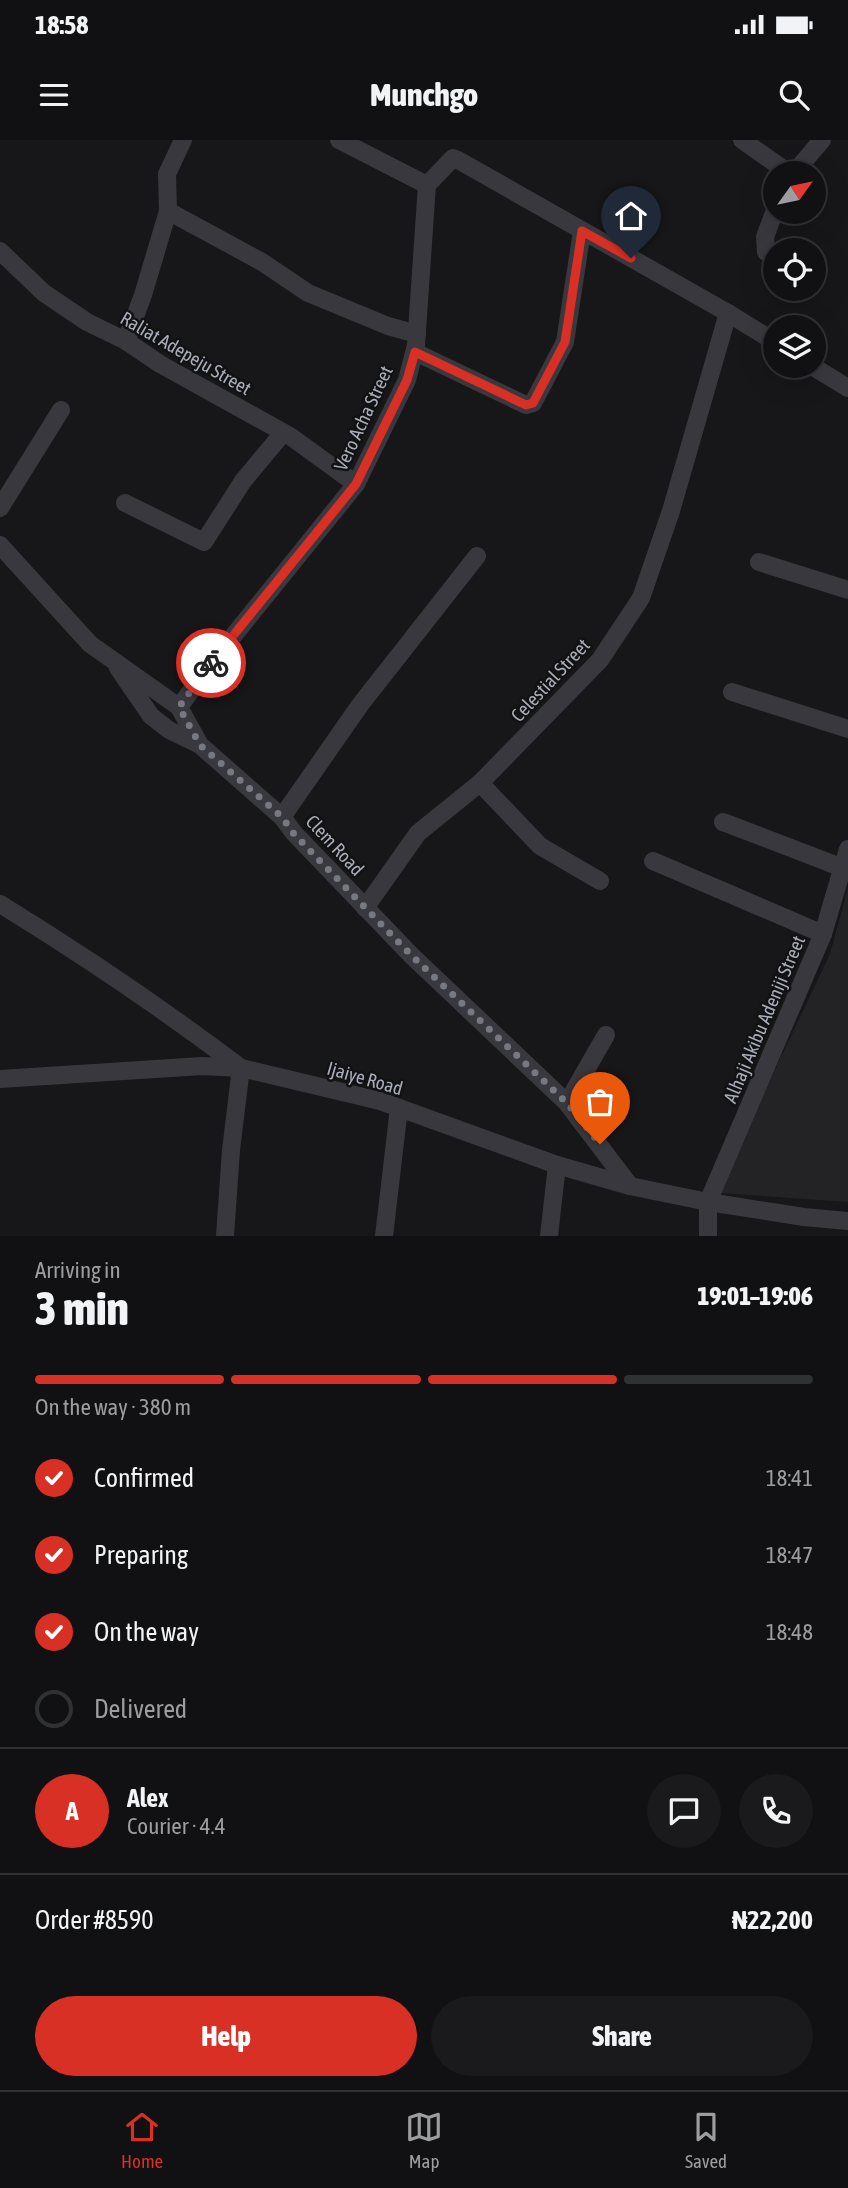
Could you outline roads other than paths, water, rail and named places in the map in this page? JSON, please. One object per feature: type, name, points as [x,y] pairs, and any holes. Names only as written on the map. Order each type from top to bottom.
[{"type":"street","points":[[126,341],[168,211],[167,174],[183,140]]},
{"type":"street","points":[[340,140],[427,186],[453,159],[763,335]]},
{"type":"street","points":[[742,140],[773,161]]},
{"type":"street","points":[[802,161],[822,140]]},
{"type":"street","name":"Vero Acha Street","points":[[179,707],[356,484],[407,380],[415,352],[427,186]]},
{"type":"street","points":[[168,211],[262,262],[308,293],[388,326],[416,334]]},
{"type":"street","points":[[415,352],[526,405],[533,403],[565,342],[582,231]]},
{"type":"street","name":"Raliat Adepeju Street","points":[[0,251],[44,293],[160,364],[284,433],[356,484]]},
{"type":"street","name":"Celestial Street","points":[[365,908],[418,833],[481,783],[600,660],[641,598],[671,511],[728,313]]},
{"type":"street","points":[[826,375],[848,388]]},
{"type":"street","points":[[0,508],[61,410]]},
{"type":"street","points":[[125,503],[204,542],[243,481],[284,433]]},
{"type":"street","name":"Clem Road","points":[[0,545],[90,644],[179,707],[200,745],[282,817],[294,834],[365,908],[567,1103],[630,1186]]},
{"type":"street","points":[[282,817],[360,705],[477,556]]},
{"type":"street","points":[[759,562],[848,590]]},
{"type":"street","points":[[113,659],[151,716],[169,730],[200,745]]},
{"type":"street","points":[[732,692],[848,729]]},
{"type":"street","points":[[481,783],[540,846],[600,881]]},
{"type":"street","points":[[723,822],[843,868]]},
{"type":"street","name":"Alhaji Akibu Adeniji Street","points":[[708,1202],[823,934],[848,849]]},
{"type":"street","points":[[653,862],[823,934]]},
{"type":"street","points":[[0,904],[190,1028],[241,1068],[231,1150],[225,1236]]},
{"type":"street","points":[[567,1103],[606,1035]]},
{"type":"street","name":"Ijaiye Road","points":[[0,1079],[202,1066],[241,1068],[380,1101],[557,1165],[630,1186],[708,1202],[848,1221]]},
{"type":"street","points":[[384,1236],[399,1108]]},
{"type":"street","points":[[549,1236],[557,1165]]},
{"type":"street","points":[[708,1202],[708,1236]]}]
